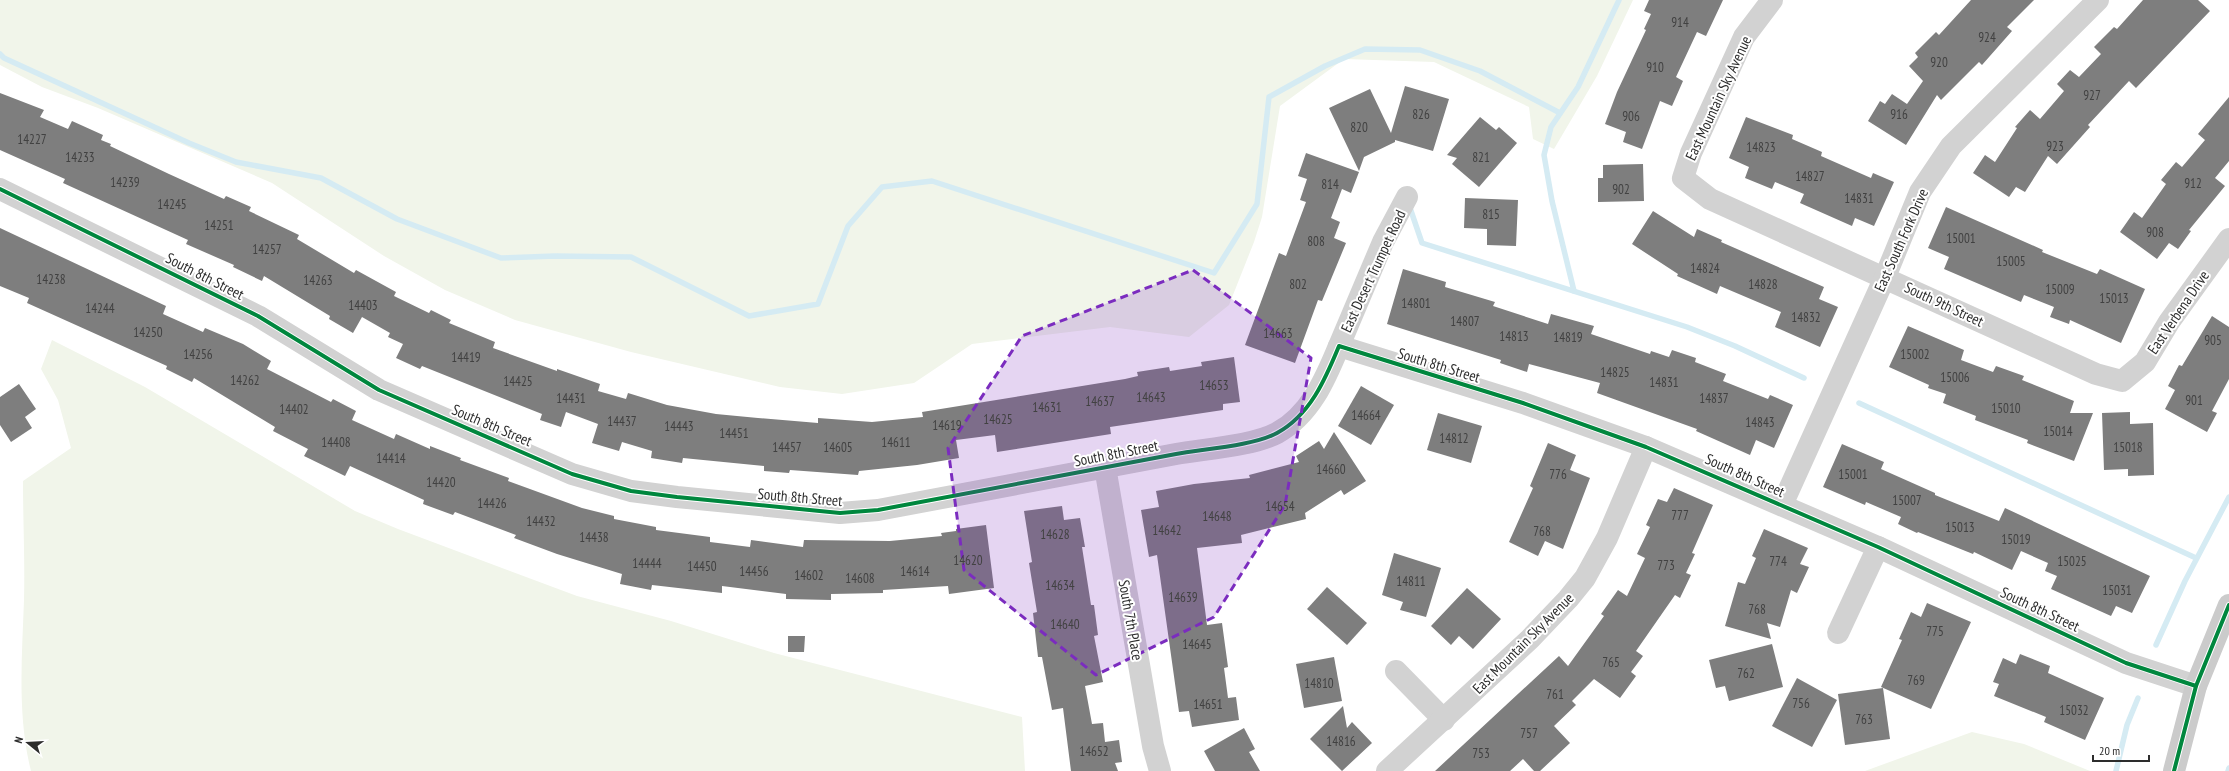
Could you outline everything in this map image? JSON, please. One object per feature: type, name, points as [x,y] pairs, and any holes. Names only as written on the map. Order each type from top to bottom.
[{"type":"main road","points":[[2174,771],[2196,686],[2229,605]]},
{"type":"street","name":"East Mountain Sky Avenue","points":[[1683,178],[1691,153],[1744,37],[1772,0]]},
{"type":"street","name":"East South Fork Drive","points":[[1782,505],[1885,277],[1920,192],[1951,146],[2098,0]]},
{"type":"street","name":"South 9th Street","points":[[1683,178],[1710,199],[1885,277],[2096,374],[2122,381]]},
{"type":"street","name":"South 8th Street","points":[[0,189],[258,316],[379,390],[572,474],[631,491],[840,513],[878,510],[1105,467],[1245,443],[1276,434],[1304,412],[1325,380],[1339,346],[1523,403],[1646,446],[1878,547],[2126,663],[2196,686]]},
{"type":"street","name":"East Desert Trumpet Road","points":[[1339,346],[1384,242],[1407,197]]},
{"type":"street","name":"East Verbena Drive","points":[[2122,381],[2144,362],[2169,322],[2229,239]]},
{"type":"street","name":"East Mountain Sky Avenue","points":[[1387,771],[1530,639],[1568,599],[1584,578],[1607,538],[1646,446]]},
{"type":"street","name":"South 7th Place","points":[[1105,467],[1152,738],[1160,771]]},
{"type":"street","points":[[1838,633],[1878,547]]},
{"type":"street","points":[[1396,671],[1444,720]]},
{"type":"highlighted area","points":[[1193,270],[1311,358],[1285,505],[1214,617],[1096,675],[964,570],[948,448],[1022,336]]},
{"type":"shaded area","points":[[0,0],[1633,0],[1597,76],[1554,149],[1533,139],[1529,107],[1434,62],[1344,59],[1280,106],[1262,217],[1254,242],[1229,305],[1189,337],[1110,327],[972,344],[914,383],[842,394],[780,387],[631,352],[515,320],[445,290],[384,256],[272,183],[98,108],[42,87],[0,65]]},
{"type":"shaded area","points":[[52,340],[145,387],[355,511],[398,529],[577,596],[671,621],[774,653],[1022,717],[1025,771],[31,771],[22,708],[24,585],[23,481],[71,448],[58,400],[41,369]]},
{"type":"shaded area","points":[[1972,732],[2024,744],[2090,771],[1865,771]]},
{"type":"building","points":[[1649,0],[1723,0],[1706,36],[1697,32],[1676,77],[1683,81],[1672,106],[1660,101],[1642,149],[1623,142],[1626,132],[1605,124],[1617,92],[1646,30],[1644,29],[1651,14],[1644,11]]},
{"type":"building","points":[[1971,0],[2034,0],[2007,27],[2012,31],[1982,65],[1979,62],[1941,100],[1937,95],[1906,145],[1868,121],[1880,101],[1885,104],[1892,94],[1907,104],[1923,81],[1909,66],[1918,57],[1915,53],[1936,32],[1939,35]]},
{"type":"building","points":[[2143,0],[2198,0],[2210,11],[2136,88],[2129,81],[2088,125],[2090,127],[2057,164],[2048,156],[2025,192],[2016,187],[2009,197],[1973,173],[1985,155],[1995,162],[2017,128],[2015,127],[2030,110],[2040,119],[2064,91],[2057,84],[2070,70],[2079,77],[2101,54],[2094,47],[2114,27],[2117,29]]},
{"type":"building","points":[[1405,86],[1449,99],[1433,151],[1395,140],[1395,142],[1364,157],[1359,171],[1329,108],[1370,89],[1391,133]]},
{"type":"building","points":[[0,93],[44,110],[40,117],[68,129],[72,121],[103,135],[101,140],[111,144],[110,146],[224,199],[226,196],[251,207],[249,211],[299,235],[297,239],[354,273],[356,270],[396,292],[394,296],[429,313],[431,310],[451,320],[449,323],[495,342],[493,348],[557,371],[557,369],[600,384],[598,391],[626,399],[628,393],[667,405],[716,414],[758,418],[818,423],[818,418],[872,422],[923,417],[922,412],[1125,379],[1138,376],[1137,372],[1169,367],[1170,371],[1202,366],[1201,362],[1234,357],[1240,402],[1223,404],[1223,410],[1110,427],[1111,434],[997,452],[995,435],[956,440],[959,458],[917,465],[859,471],[858,475],[790,470],[789,473],[764,471],[764,466],[683,458],[682,463],[651,458],[652,451],[622,442],[619,451],[592,443],[598,424],[566,412],[561,427],[540,420],[542,414],[422,366],[420,369],[396,358],[403,344],[388,337],[390,333],[362,317],[353,333],[329,319],[330,316],[264,276],[262,281],[233,267],[234,265],[186,244],[188,240],[63,183],[65,179],[0,150]]},
{"type":"building","points":[[2229,97],[2229,161],[2215,178],[2225,186],[2189,230],[2191,231],[2178,249],[2169,243],[2157,259],[2120,232],[2134,212],[2142,218],[2166,184],[2161,180],[2176,162],[2182,167],[2205,140],[2198,134]]},
{"type":"building","points":[[1480,117],[1496,130],[1499,127],[1517,143],[1479,187],[1452,164],[1457,158],[1447,155]]},
{"type":"building","points":[[1746,117],[1793,135],[1792,139],[1822,152],[1821,156],[1871,178],[1873,173],[1894,182],[1874,226],[1855,218],[1852,226],[1800,203],[1804,194],[1775,182],[1772,189],[1745,178],[1749,167],[1729,158]]},
{"type":"building","points":[[1306,153],[1359,172],[1351,193],[1342,189],[1331,218],[1340,222],[1334,238],[1346,243],[1322,301],[1318,300],[1295,363],[1245,345],[1279,253],[1286,256],[1306,202],[1300,200],[1307,179],[1298,176]]},
{"type":"building","points":[[1643,164],[1644,201],[1598,202],[1598,178],[1603,178],[1603,165]]},
{"type":"building","points":[[1465,198],[1518,200],[1516,246],[1487,245],[1487,229],[1464,228]]},
{"type":"building","points":[[1946,207],[2043,250],[2042,252],[2097,274],[2100,269],[2145,289],[2121,343],[2070,320],[2069,324],[2050,317],[2054,307],[2024,295],[2021,302],[1944,269],[1949,257],[1928,248]]},
{"type":"building","points":[[1653,211],[1694,237],[1697,229],[1722,240],[1721,242],[1824,287],[1819,299],[1838,307],[1820,347],[1775,327],[1781,312],[1720,286],[1717,294],[1677,276],[1678,274],[1632,244]]},
{"type":"building","points":[[0,228],[166,306],[163,314],[203,332],[205,328],[243,344],[271,361],[267,369],[331,402],[333,399],[356,411],[352,420],[394,439],[396,434],[430,449],[430,446],[461,458],[460,460],[509,478],[508,481],[582,508],[614,516],[614,519],[656,527],[656,530],[710,537],[710,542],[750,547],[751,540],[803,547],[804,540],[890,541],[942,536],[941,533],[956,531],[956,529],[986,525],[994,588],[949,594],[948,586],[883,590],[883,593],[831,594],[831,600],[786,599],[786,594],[722,586],[722,593],[652,585],[651,590],[620,584],[622,574],[557,554],[514,538],[516,535],[455,512],[453,515],[423,504],[424,500],[350,466],[345,476],[304,456],[308,449],[273,431],[275,427],[194,378],[192,382],[166,369],[167,366],[27,303],[29,298],[0,286]]},
{"type":"building","points":[[1403,269],[1446,282],[1445,287],[1495,302],[1493,306],[1548,324],[1551,314],[1594,326],[1591,334],[1650,354],[1651,351],[1669,357],[1672,350],[1696,358],[1695,362],[1726,374],[1723,381],[1768,399],[1770,395],[1793,405],[1774,448],[1756,440],[1750,455],[1696,431],[1697,429],[1597,393],[1600,383],[1529,364],[1527,372],[1500,363],[1501,360],[1387,324]]},
{"type":"building","points":[[2212,316],[2229,327],[2229,379],[2212,411],[2217,413],[2207,432],[2165,409],[2175,390],[2168,386],[2179,365],[2182,366]]},
{"type":"building","points":[[1908,326],[1964,350],[1961,360],[1993,372],[1996,366],[2024,376],[2022,380],[2074,401],[2070,413],[2093,413],[2074,461],[2027,443],[2028,440],[1975,420],[1976,416],[1943,403],[1946,394],[1928,388],[1929,385],[1889,367]]},
{"type":"building","points":[[19,384],[36,409],[25,417],[32,428],[11,442],[0,425],[0,397]]},
{"type":"building","points":[[1361,386],[1394,405],[1371,445],[1338,426]]},
{"type":"building","points":[[2130,412],[2130,424],[2153,423],[2154,475],[2128,476],[2128,469],[2104,470],[2102,413]]},
{"type":"building","points":[[1438,413],[1482,426],[1471,463],[1427,450]]},
{"type":"building","points":[[1334,432],[1366,481],[1344,495],[1341,490],[1305,513],[1306,519],[1241,535],[1242,543],[1197,548],[1207,625],[1222,623],[1228,667],[1224,668],[1228,698],[1236,697],[1239,720],[1192,727],[1189,711],[1179,712],[1157,555],[1149,557],[1141,510],[1159,507],[1156,491],[1194,484],[1250,478],[1249,475],[1299,462],[1296,456],[1319,441],[1324,449]]},
{"type":"building","points":[[1548,443],[1576,455],[1570,470],[1590,478],[1563,549],[1545,541],[1538,556],[1509,542],[1533,488],[1530,486]]},
{"type":"building","points":[[1842,444],[1884,462],[1881,469],[1935,493],[1935,495],[1999,521],[2005,508],[2150,576],[2132,613],[2116,606],[2111,616],[2051,589],[2057,576],[2045,571],[2048,563],[2021,551],[2012,570],[1974,552],[1973,554],[1918,532],[1917,533],[1898,524],[1901,517],[1866,502],[1865,505],[1823,487]]},
{"type":"building","points":[[1674,488],[1713,505],[1692,553],[1695,554],[1686,573],[1691,575],[1680,598],[1675,595],[1636,651],[1643,656],[1631,672],[1636,676],[1620,698],[1594,679],[1572,701],[1576,705],[1554,726],[1570,743],[1540,771],[1534,771],[1523,759],[1510,771],[1435,771],[1559,656],[1568,666],[1604,616],[1601,614],[1618,590],[1627,596],[1645,558],[1637,554],[1650,527],[1646,525],[1658,499],[1667,502]]},
{"type":"building","points":[[1062,506],[1064,520],[1080,518],[1085,547],[1082,547],[1091,605],[1094,605],[1098,635],[1094,636],[1103,682],[1085,686],[1092,724],[1103,723],[1105,742],[1119,740],[1122,762],[1115,763],[1118,771],[1071,771],[1063,708],[1052,710],[1042,657],[1038,657],[1033,613],[1037,612],[1029,563],[1032,562],[1024,511]]},
{"type":"building","points":[[1764,529],[1808,548],[1800,564],[1809,567],[1797,593],[1791,590],[1780,627],[1767,623],[1771,639],[1725,626],[1738,582],[1745,584],[1756,558],[1752,556]]},
{"type":"building","points":[[1394,553],[1441,568],[1426,617],[1400,610],[1403,602],[1382,595]]},
{"type":"building","points":[[1327,587],[1367,623],[1347,645],[1307,609]]},
{"type":"building","points":[[1467,588],[1501,619],[1473,649],[1459,636],[1451,645],[1431,626]]},
{"type":"building","points":[[1927,603],[1971,622],[1931,709],[1881,687],[1902,640],[1899,639],[1911,612],[1921,617]]},
{"type":"building","points":[[788,636],[805,636],[804,652],[788,652]]},
{"type":"building","points":[[1772,644],[1783,687],[1729,701],[1725,686],[1716,688],[1709,660]]},
{"type":"building","points":[[2020,654],[2050,666],[2048,673],[2104,698],[2085,740],[2044,722],[2046,717],[1994,696],[1999,684],[1993,682],[2003,658],[2016,664]]},
{"type":"building","points":[[1334,657],[1342,701],[1304,708],[1296,664]]},
{"type":"building","points":[[1797,678],[1837,700],[1812,747],[1772,726]]},
{"type":"building","points":[[1883,688],[1890,739],[1845,745],[1838,694]]},
{"type":"building","points":[[1343,706],[1347,728],[1352,722],[1372,743],[1342,771],[1310,739]]},
{"type":"building","points":[[1244,728],[1255,749],[1249,752],[1260,771],[1215,771],[1204,751]]},
{"type":"waterway","points":[[1574,291],[1552,201],[1544,155],[1551,127],[1578,87],[1619,0]]},
{"type":"waterway","points":[[0,54],[4,58],[189,143],[236,162],[321,178],[397,219],[501,258],[555,256],[631,257],[749,316],[818,304],[848,226],[882,187],[932,181],[1214,273],[1257,204],[1269,97],[1325,66],[1365,49],[1420,50],[1480,71],[1560,113]]},
{"type":"waterway","points":[[1409,205],[1422,243],[1687,327],[1735,346],[1804,378]]},
{"type":"waterway","points":[[1859,403],[2196,558]]},
{"type":"waterway","points":[[2156,645],[2185,581],[2229,497]]},
{"type":"waterway","points":[[2116,771],[2127,725],[2138,698]]},
{"type":"cycle path","points":[[0,189],[258,316],[379,390],[572,474],[631,491],[840,513],[878,510],[1176,454],[1242,444],[1277,433],[1299,417],[1322,384],[1339,346],[1523,403],[1646,447],[1878,547],[2126,663],[2196,686]]},
{"type":"cycle path","points":[[2174,771],[2196,686],[2229,605]]}]
